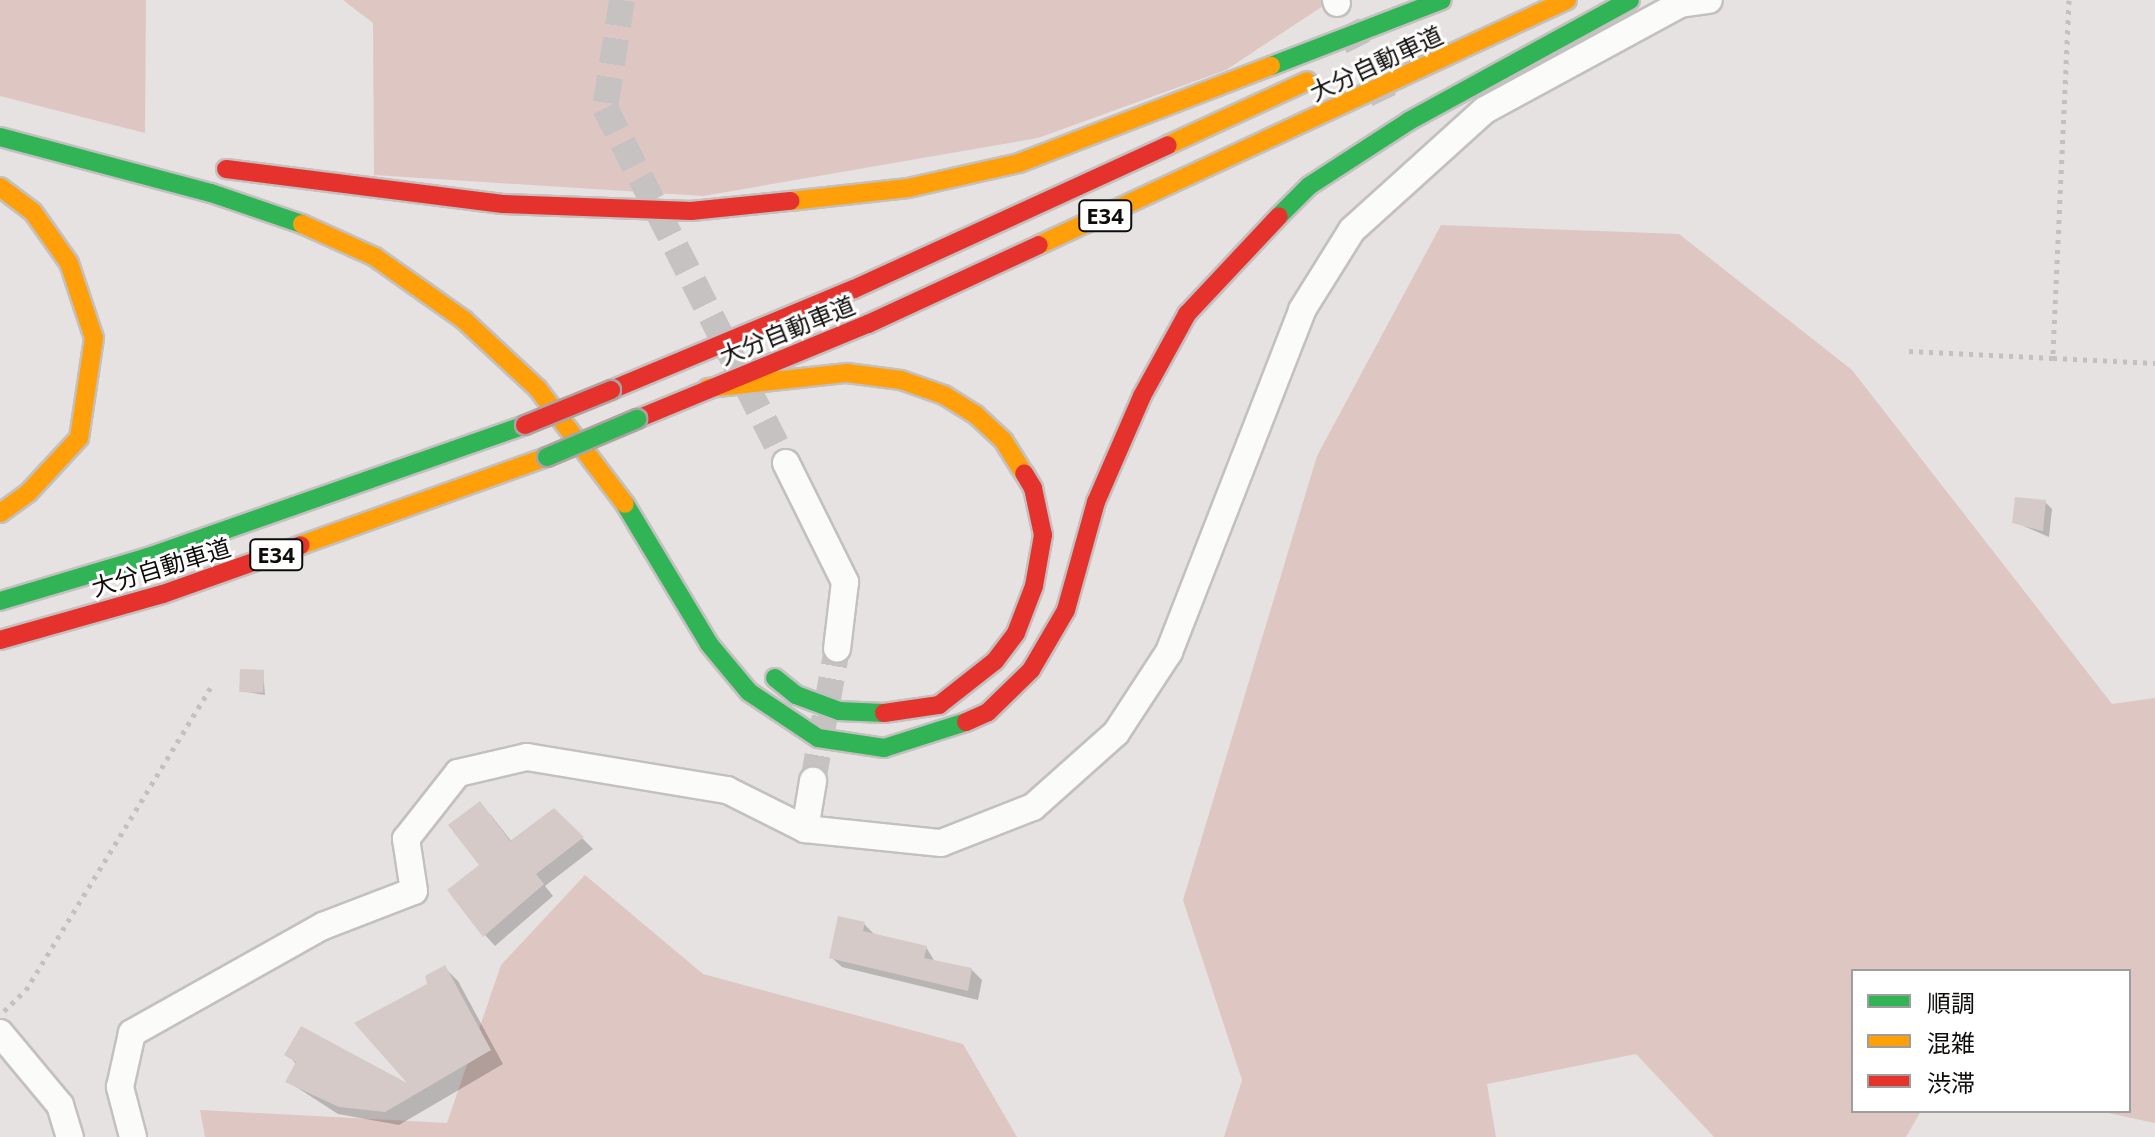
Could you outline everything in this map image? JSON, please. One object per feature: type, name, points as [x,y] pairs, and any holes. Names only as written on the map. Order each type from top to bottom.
[{"type":"highway","points":[[305,198],[218,167],[503,204],[691,211],[908,188],[1019,163],[1442,0]]},
{"type":"highway","name":"大分自動車道","points":[[0,640],[163,594],[547,457],[881,318],[1567,0]]},
{"type":"highway","points":[[0,137],[211,193],[314,228],[375,257],[464,320],[538,389],[629,509],[709,644],[749,692],[818,738],[884,748],[937,735],[988,712],[1031,670],[1066,610],[1096,502],[1142,396],[1187,314],[1279,216],[1309,186],[1409,121],[1630,0]]},
{"type":"highway","name":"大分自動車道","points":[[1380,46],[1464,7]]},
{"type":"highway","name":"大分自動車道","points":[[0,601],[162,552],[525,425],[854,289],[1324,73]]},
{"type":"highway","points":[[0,187],[33,212],[69,263],[94,338],[89,396],[79,438],[28,493],[0,513]]},
{"type":"highway","points":[[546,368],[718,618]]},
{"type":"highway","points":[[708,388],[847,373],[901,380],[944,395],[1003,440],[1033,488],[1043,535],[1034,586],[1016,633],[995,661],[939,705],[888,713],[839,711],[796,695],[759,665]]},
{"type":"street","points":[[133,1137],[120,1087],[132,1033],[323,926],[414,891],[406,839],[458,773],[527,757],[727,790],[805,829],[941,843],[1033,807],[1116,733],[1169,652],[1302,310],[1352,230],[1410,156],[1485,110],[1680,4],[1709,0]]},
{"type":"street","points":[[786,463],[845,582],[837,649]]},
{"type":"street","points":[[805,829],[813,781]]},
{"type":"street","points":[[0,1033],[60,1105],[70,1137]]},
{"type":"path","points":[[2053,358],[2069,0]]},
{"type":"path","points":[[1909,351],[2155,363]]},
{"type":"path","points":[[0,1014],[26,990],[210,688]]},
{"type":"shaded area","points":[[0,0],[146,0],[145,133],[0,96]]},
{"type":"shaded area","points":[[343,0],[1332,0],[1226,70],[1038,138],[703,196],[374,175],[373,23]]},
{"type":"shaded area","points":[[1441,225],[1679,234],[1852,370],[2112,704],[2155,698],[2155,1123],[2108,1113],[2131,1113],[2131,969],[1851,969],[1851,1113],[1920,1113],[1906,1137],[1714,1137],[1636,1054],[1487,1084],[1496,1137],[1224,1137],[1242,1080],[1183,900],[1317,456]]},
{"type":"shaded area","points":[[585,875],[703,974],[963,1044],[1017,1137],[205,1137],[200,1110],[447,1123],[501,965]]},
{"type":"building","points":[[2015,497],[2046,500],[2043,531],[2012,523]]},
{"type":"building","points":[[240,669],[264,670],[263,693],[239,692]]},
{"type":"building","points":[[480,801],[510,841],[554,808],[584,837],[536,874],[544,884],[483,937],[447,890],[479,865],[448,825]]},
{"type":"building","points":[[838,916],[865,922],[863,931],[927,946],[924,958],[972,968],[968,991],[829,958]]},
{"type":"building","points":[[445,965],[491,1050],[385,1112],[339,1107],[285,1082],[296,1062],[284,1055],[301,1026],[407,1083],[354,1023],[427,984],[425,976]]},
{"type":"tunnel","points":[[622,0],[605,108],[786,463]]},
{"type":"tunnel","points":[[1347,24],[1384,100]]},
{"type":"tunnel","points":[[813,781],[837,649]]},
{"type":"traffic: fast","points":[[1271,66],[1442,0]]},
{"type":"traffic: fast","points":[[1279,216],[1309,186],[1409,121],[1630,0]]},
{"type":"traffic: fast","points":[[0,137],[211,193],[302,224]]},
{"type":"traffic: fast","points":[[547,457],[637,419]]},
{"type":"traffic: fast","points":[[0,601],[148,557],[525,425]]},
{"type":"traffic: fast","points":[[625,504],[709,644],[749,692],[818,738],[884,748],[966,722]]},
{"type":"traffic: fast","points":[[775,678],[796,695],[839,711],[884,713]]},
{"type":"traffic: slow","points":[[1039,245],[1567,0]]},
{"type":"traffic: slow","points":[[790,201],[908,188],[1019,163],[1271,66]]},
{"type":"traffic: slow","points":[[1168,145],[1307,81]]},
{"type":"traffic: slow","points":[[0,187],[33,212],[69,263],[94,338],[79,438],[28,493],[0,513]]},
{"type":"traffic: slow","points":[[302,224],[375,257],[464,320],[538,389],[625,504]]},
{"type":"traffic: slow","points":[[708,388],[847,373],[901,380],[944,395],[976,415],[1003,440],[1024,473]]},
{"type":"traffic: slow","points":[[301,545],[547,457]]},
{"type":"traffic: jam","points":[[611,390],[854,289],[1168,145]]},
{"type":"traffic: jam","points":[[226,169],[503,204],[691,211],[790,201]]},
{"type":"traffic: jam","points":[[966,722],[988,712],[1031,670],[1066,610],[1096,502],[1142,396],[1187,314],[1279,216]]},
{"type":"traffic: jam","points":[[637,419],[868,324],[1039,245]]},
{"type":"traffic: jam","points":[[525,425],[611,390]]},
{"type":"traffic: jam","points":[[884,713],[939,705],[995,661],[1016,633],[1034,586],[1043,535],[1033,488],[1024,473]]},
{"type":"traffic: jam","points":[[0,640],[163,594],[301,545]]}]
